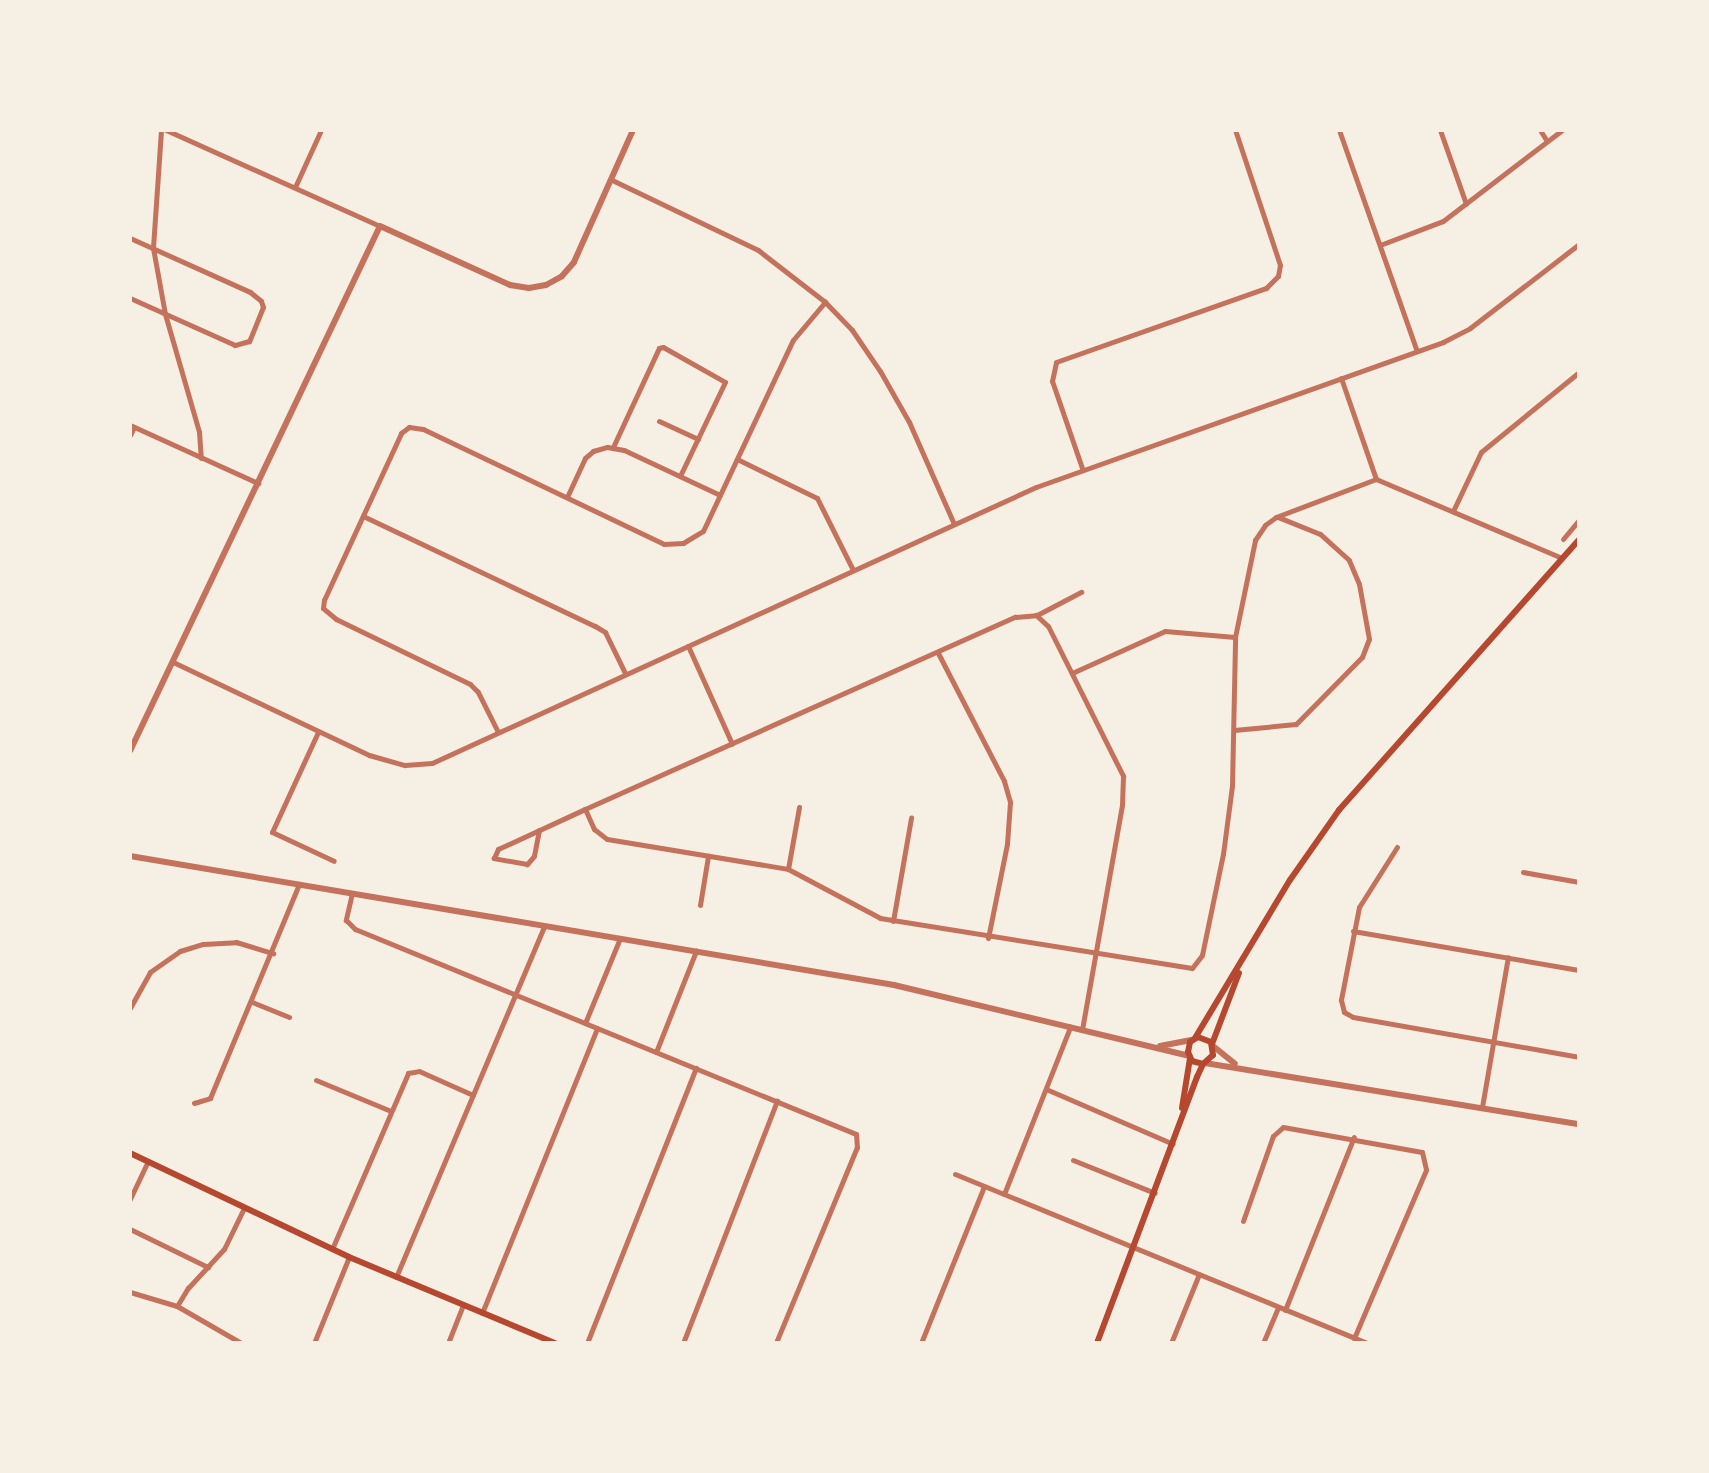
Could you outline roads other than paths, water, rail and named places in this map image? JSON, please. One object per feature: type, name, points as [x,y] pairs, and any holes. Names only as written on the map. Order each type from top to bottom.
[{"type":"main road","points":[[1178,1128],[1188,1047],[1241,965],[1290,880],[1339,810],[1579,540]]},
{"type":"main road","points":[[1097,1343],[1204,1063],[1213,1055],[1213,1045],[1241,965]]},
{"type":"main road","points":[[1194,1039],[1206,1038],[1213,1045]]},
{"type":"main road","points":[[1189,1057],[1204,1063]]},
{"type":"main road","points":[[130,1153],[349,1257],[550,1342]]},
{"type":"street","points":[[201,458],[196,420],[165,314],[153,248],[163,130],[499,280],[535,288],[557,280],[570,267],[633,130]]},
{"type":"street","points":[[295,188],[321,130]]},
{"type":"street","points":[[1082,468],[1051,373],[1059,359],[1266,288],[1277,279],[1280,265],[1235,130]]},
{"type":"street","points":[[1339,130],[1417,351]]},
{"type":"street","points":[[1440,130],[1466,204]]},
{"type":"street","points":[[1540,130],[1547,141]]},
{"type":"street","points":[[1380,245],[1443,221],[1562,130]]},
{"type":"street","points":[[612,180],[758,250],[825,302],[852,330],[880,371],[909,422],[954,524]]},
{"type":"street","points":[[130,751],[380,226]]},
{"type":"street","points":[[130,238],[250,292],[261,301],[263,307],[249,341],[242,345],[130,298]]},
{"type":"street","points":[[173,662],[386,761],[417,766],[432,763],[1082,468],[1417,351],[1470,328],[1579,244]]},
{"type":"street","points":[[498,732],[478,692],[470,684],[324,610],[324,600],[399,436],[409,427],[423,429],[664,544],[683,543],[703,531],[793,340],[825,302]]},
{"type":"street","points":[[613,447],[661,347],[725,379],[680,476]]},
{"type":"street","points":[[1453,511],[1481,452],[1579,372]]},
{"type":"street","points":[[1341,378],[1376,479]]},
{"type":"street","points":[[659,421],[698,439]]},
{"type":"street","points":[[130,435],[132,426],[258,483]]},
{"type":"street","points":[[567,497],[585,458],[593,451],[613,447],[720,495]]},
{"type":"street","points":[[737,459],[817,498],[853,570]]},
{"type":"street","points":[[585,809],[594,829],[607,839],[788,869],[874,916],[988,938],[1186,969],[1200,960],[1223,854],[1232,786],[1235,637],[1255,540],[1265,525],[1276,517],[1376,479],[1562,558]]},
{"type":"street","points":[[363,516],[595,626],[605,632],[625,673]]},
{"type":"street","points":[[1234,730],[1296,724],[1362,657],[1369,639],[1359,584],[1349,560],[1320,534],[1276,517]]},
{"type":"street","points":[[1563,539],[1579,520]]},
{"type":"street","points":[[539,830],[534,856],[527,864],[494,858],[498,849],[539,830],[585,809],[1015,617],[1036,615],[1081,592]]},
{"type":"street","points":[[1036,615],[1045,622],[1123,776],[1122,805],[1082,1029]]},
{"type":"street","points":[[1072,673],[1165,631],[1235,637]]},
{"type":"street","points":[[688,646],[732,744]]},
{"type":"street","points":[[938,653],[1004,781],[1010,802],[1008,834],[988,938]]},
{"type":"street","points":[[318,732],[272,832],[334,861]]},
{"type":"street","points":[[788,869],[799,807]]},
{"type":"street","points":[[893,921],[911,818]]},
{"type":"street","points":[[1397,847],[1368,889],[1353,931],[1340,1003],[1346,1015],[1579,1057]]},
{"type":"street","points":[[130,856],[918,990],[1189,1057]]},
{"type":"street","points":[[700,905],[708,856]]},
{"type":"street","points":[[1523,872],[1579,882]]},
{"type":"street","points":[[194,1103],[210,1098],[300,883]]},
{"type":"street","points":[[352,892],[346,915],[351,927],[859,1137],[776,1343]]},
{"type":"street","points":[[396,1277],[545,925]]},
{"type":"street","points":[[1353,931],[1579,970]]},
{"type":"street","points":[[585,1023],[620,938]]},
{"type":"street","points":[[130,1008],[150,972],[180,951],[203,944],[236,942],[273,953]]},
{"type":"street","points":[[656,1052],[696,951]]},
{"type":"street","points":[[1482,1107],[1508,957]]},
{"type":"street","points":[[252,1002],[289,1017]]},
{"type":"street","points":[[1004,1194],[1070,1026]]},
{"type":"street","points":[[482,1313],[597,1028]]},
{"type":"street","points":[[1153,1046],[1194,1039]]},
{"type":"street","points":[[1213,1045],[1225,1059],[1241,1066]]},
{"type":"street","points":[[1204,1063],[1241,1066],[1579,1124]]},
{"type":"street","points":[[587,1343],[696,1068]]},
{"type":"street","points":[[332,1249],[411,1071],[473,1095]]},
{"type":"street","points":[[316,1080],[391,1111]]},
{"type":"street","points":[[1046,1089],[1173,1144]]},
{"type":"street","points":[[683,1343],[777,1101]]},
{"type":"street","points":[[1243,1221],[1279,1128],[1289,1126],[1422,1152],[1427,1163],[1354,1338]]},
{"type":"street","points":[[1285,1310],[1354,1137]]},
{"type":"street","points":[[1073,1160],[1155,1193]]},
{"type":"street","points":[[130,1199],[148,1161]]},
{"type":"street","points":[[955,1174],[1367,1343]]},
{"type":"street","points":[[921,1343],[984,1186]]},
{"type":"street","points":[[177,1306],[224,1249],[244,1208]]},
{"type":"street","points":[[130,1229],[208,1267]]},
{"type":"street","points":[[314,1343],[349,1257]]},
{"type":"street","points":[[1171,1343],[1199,1274]]},
{"type":"street","points":[[130,1292],[177,1306],[241,1343]]},
{"type":"street","points":[[448,1343],[463,1305]]},
{"type":"street","points":[[1263,1343],[1278,1307]]}]
